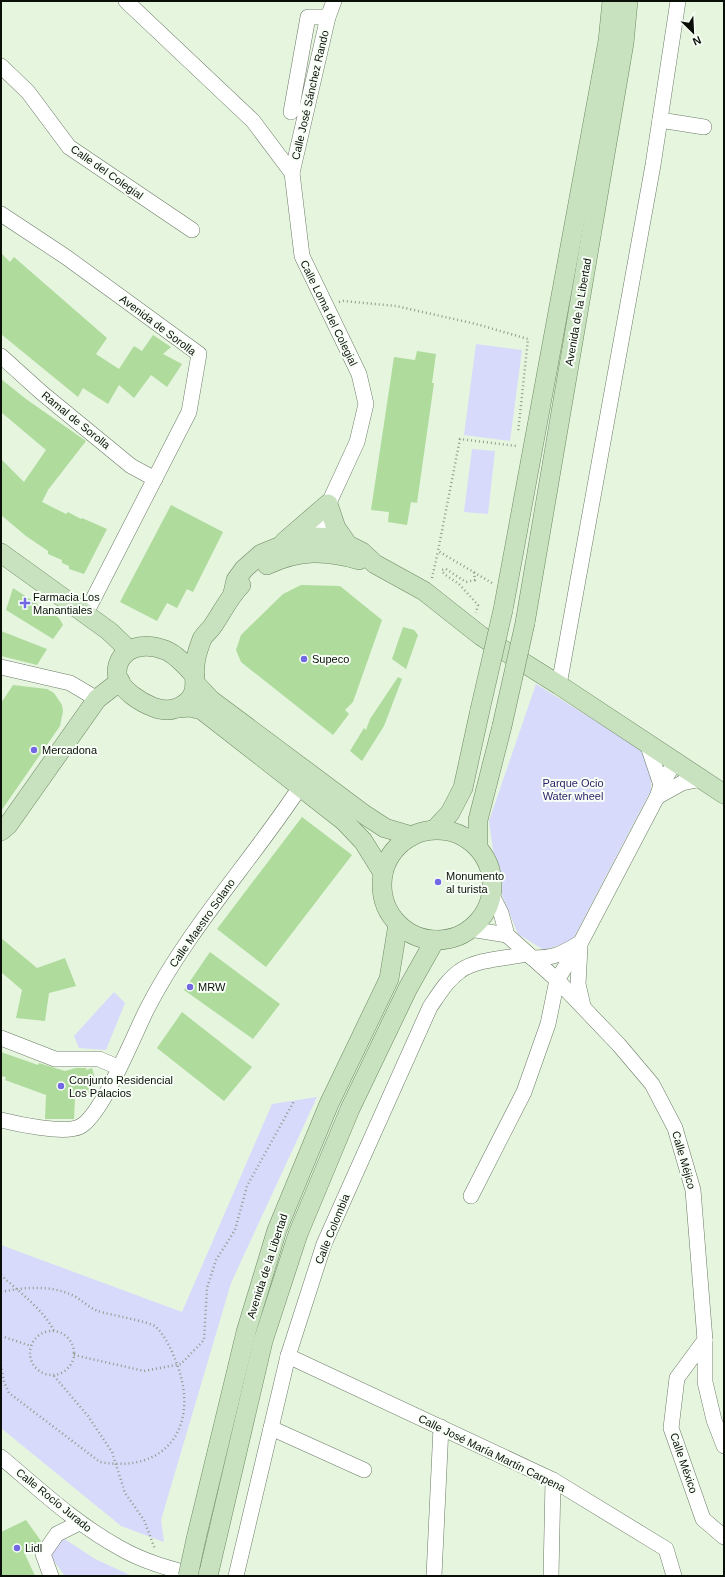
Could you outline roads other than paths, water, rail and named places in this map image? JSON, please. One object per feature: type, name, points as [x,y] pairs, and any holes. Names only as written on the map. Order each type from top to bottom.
[{"type":"main road","name":"Avenida de la Libertad","points":[[435,830],[450,813],[463,788],[504,601],[608,41],[612,1]]},
{"type":"main road","name":"Avenida de la Libertad","points":[[478,847],[478,820],[502,726],[525,623],[624,43],[628,1]]},
{"type":"main road","points":[[277,547],[328,504],[336,528],[346,550]]},
{"type":"main road","points":[[233,593],[236,580],[244,569],[261,554],[277,547],[314,537],[334,538],[346,550]]},
{"type":"main road","points":[[258,571],[268,558],[282,553],[307,548],[312,544],[314,537]]},
{"type":"main road","points":[[383,873],[363,841],[344,821],[202,710],[190,707],[170,711],[149,705],[129,692],[120,681],[117,667],[125,652],[145,645],[167,650],[190,644],[202,638],[212,627],[233,593],[248,578],[282,558],[304,553],[331,553],[346,550],[362,552],[375,564],[428,594],[476,632],[724,794]]},
{"type":"main road","points":[[1,553],[109,631],[129,650]]},
{"type":"main road","points":[[179,708],[194,694],[195,660],[202,638]]},
{"type":"main road","points":[[167,650],[195,680],[211,700],[365,815],[386,828],[412,836]]},
{"type":"main road","points":[[1,831],[8,825],[97,699],[120,681]]},
{"type":"main road","points":[[435,830],[451,831],[466,837],[478,847],[488,863],[493,881],[491,899],[483,916],[470,929],[453,938],[434,940],[409,932],[398,924],[387,909],[382,891],[383,873],[389,858],[399,845],[412,836],[435,830]]},
{"type":"main road","name":"Avenida de la Libertad","points":[[188,1576],[246,1332],[277,1230],[330,1104],[388,979],[398,924]]},
{"type":"main road","name":"Avenida de la Libertad","points":[[208,1576],[214,1544],[263,1342],[298,1234],[350,1109],[408,988],[434,940]]},
{"type":"street","name":"Calle Loma del Colegial","points":[[126,1],[253,121],[292,173],[302,256],[359,374],[366,404],[357,442],[314,537]]},
{"type":"street","name":"Calle José Sánchez Rando","points":[[292,173],[328,17],[334,1]]},
{"type":"street","points":[[559,685],[660,120],[678,1]]},
{"type":"street","name":"Calle José Sánchez Rando","points":[[291,112],[308,17],[328,17]]},
{"type":"street","name":"Calle del Colegial","points":[[1,66],[28,92],[70,147],[192,230]]},
{"type":"street","points":[[660,120],[704,127]]},
{"type":"street","name":"Avenida de Sorolla","points":[[1,214],[66,257],[199,354],[189,412],[85,615]]},
{"type":"street","name":"Ramal de Sorolla","points":[[1,356],[42,393],[131,466],[155,479]]},
{"type":"street","points":[[1,667],[70,683],[97,699]]},
{"type":"street","points":[[647,743],[659,791]]},
{"type":"street","points":[[471,1196],[524,1092],[548,1024],[557,980],[581,942],[675,762]]},
{"type":"street","points":[[659,791],[682,783],[702,779]]},
{"type":"street","name":"Calle Maestro Solano","points":[[1,1120],[41,1127],[66,1129],[79,1127],[89,1119],[98,1107],[146,1009],[170,968],[200,924],[278,820],[300,787]]},
{"type":"street","points":[[470,929],[507,935],[501,913],[491,893]]},
{"type":"street","name":"Calle Méjico","points":[[507,935],[557,980],[652,1084],[676,1128],[693,1190],[705,1340],[706,1382],[714,1420],[724,1446]]},
{"type":"street","points":[[581,942],[578,984],[583,1007]]},
{"type":"street","name":"Calle Colombia","points":[[236,1576],[288,1356],[324,1244],[430,1007],[444,987],[460,970],[483,962],[530,956],[549,958],[559,955],[581,942]]},
{"type":"street","points":[[1,1038],[55,1059],[99,1058],[118,1067]]},
{"type":"street","name":"Calle México","points":[[705,1340],[677,1378],[671,1428],[703,1518],[724,1537]]},
{"type":"street","name":"Calle José María Martín Carpena","points":[[288,1356],[553,1480],[666,1549],[674,1576]]},
{"type":"street","points":[[434,1576],[441,1427]]},
{"type":"street","points":[[271,1428],[364,1470]]},
{"type":"street","name":"Calle Rocío Jurado","points":[[1,1457],[79,1523],[121,1549],[161,1571],[198,1576]]},
{"type":"street","points":[[551,1576],[553,1480]]},
{"type":"street","points":[[51,1576],[43,1554],[57,1534],[79,1523]]},
{"type":"place","name":"Farmacia Los Manantiales","points":[[25,603]]},
{"type":"place","name":"Supeco","points":[[304,659]]},
{"type":"place","name":"Mercadona","points":[[34,750]]},
{"type":"place","name":"Monumento al turista","points":[[438,882]]},
{"type":"place","name":"MRW","points":[[190,987]]},
{"type":"place","name":"Conjunto Residencial Los Palacios","points":[[61,1086]]},
{"type":"place","name":"Lidl","points":[[17,1548]]},
{"type":"park label","name":"Parque Ocio Water wheel","points":[[573,789]]}]
